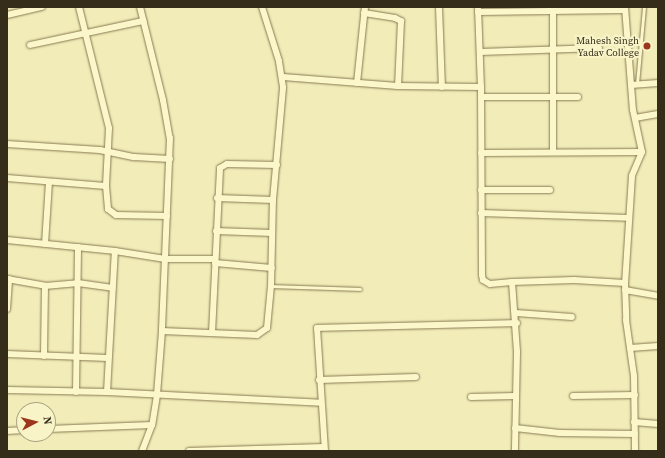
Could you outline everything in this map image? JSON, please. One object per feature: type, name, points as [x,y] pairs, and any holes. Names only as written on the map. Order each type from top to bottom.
[{"type":"street","points":[[7,14],[42,7]]},
{"type":"street","points":[[79,7],[109,128],[110,151],[106,186],[107,205],[112,214],[167,216]]},
{"type":"street","points":[[140,7],[163,100],[170,138],[162,331],[157,395],[152,425],[142,451]]},
{"type":"street","points":[[162,331],[257,336],[264,332],[271,286],[273,200],[283,102],[283,77],[262,7]]},
{"type":"street","points":[[439,7],[442,87]]},
{"type":"street","points":[[625,283],[567,280],[490,284],[483,280],[481,213],[481,87],[478,9],[625,8],[634,85],[635,118],[642,152],[632,176],[628,218],[625,283],[626,320],[635,395],[635,451]]},
{"type":"street","points":[[553,9],[553,152]]},
{"type":"street","points":[[357,83],[365,10],[401,21],[398,86]]},
{"type":"street","points":[[30,45],[143,21]]},
{"type":"street","points":[[480,52],[599,48]]},
{"type":"street","points":[[283,77],[398,86],[481,87]]},
{"type":"street","points":[[634,85],[658,83]]},
{"type":"street","points":[[481,97],[578,97]]},
{"type":"street","points":[[635,118],[658,114]]},
{"type":"street","points":[[7,144],[110,151],[134,157],[170,159]]},
{"type":"street","points":[[481,152],[642,152]]},
{"type":"street","points":[[212,333],[219,171],[223,165],[277,165]]},
{"type":"street","points":[[7,178],[106,186]]},
{"type":"street","points":[[45,244],[50,182]]},
{"type":"street","points":[[481,190],[550,190]]},
{"type":"street","points":[[217,198],[273,200]]},
{"type":"street","points":[[481,213],[628,218]]},
{"type":"street","points":[[216,231],[272,233]]},
{"type":"street","points":[[7,240],[115,250],[165,258],[215,261],[272,268]]},
{"type":"street","points":[[76,392],[78,247]]},
{"type":"street","points":[[107,392],[115,250]]},
{"type":"street","points":[[7,309],[8,279],[45,286],[78,283],[113,288]]},
{"type":"street","points":[[512,282],[517,323],[514,451]]},
{"type":"street","points":[[44,356],[45,286]]},
{"type":"street","points":[[625,290],[658,296]]},
{"type":"street","points":[[516,313],[572,317]]},
{"type":"street","points":[[189,451],[324,449],[315,332],[321,327],[517,323]]},
{"type":"street","points":[[630,348],[658,346]]},
{"type":"street","points":[[7,354],[108,358]]},
{"type":"street","points":[[319,380],[416,377]]},
{"type":"street","points":[[7,390],[107,392],[321,403]]},
{"type":"street","points":[[573,396],[635,395]]},
{"type":"street","points":[[471,397],[516,396]]},
{"type":"street","points":[[634,422],[658,424]]},
{"type":"street","points":[[56,429],[152,425]]},
{"type":"street","points":[[515,428],[560,432],[635,434]]},
{"type":"lane","points":[[634,85],[644,7]]},
{"type":"lane","points":[[271,286],[360,289]]},
{"type":"place","name":"Mahesh Singh Yadav College","points":[[647,46]]}]
